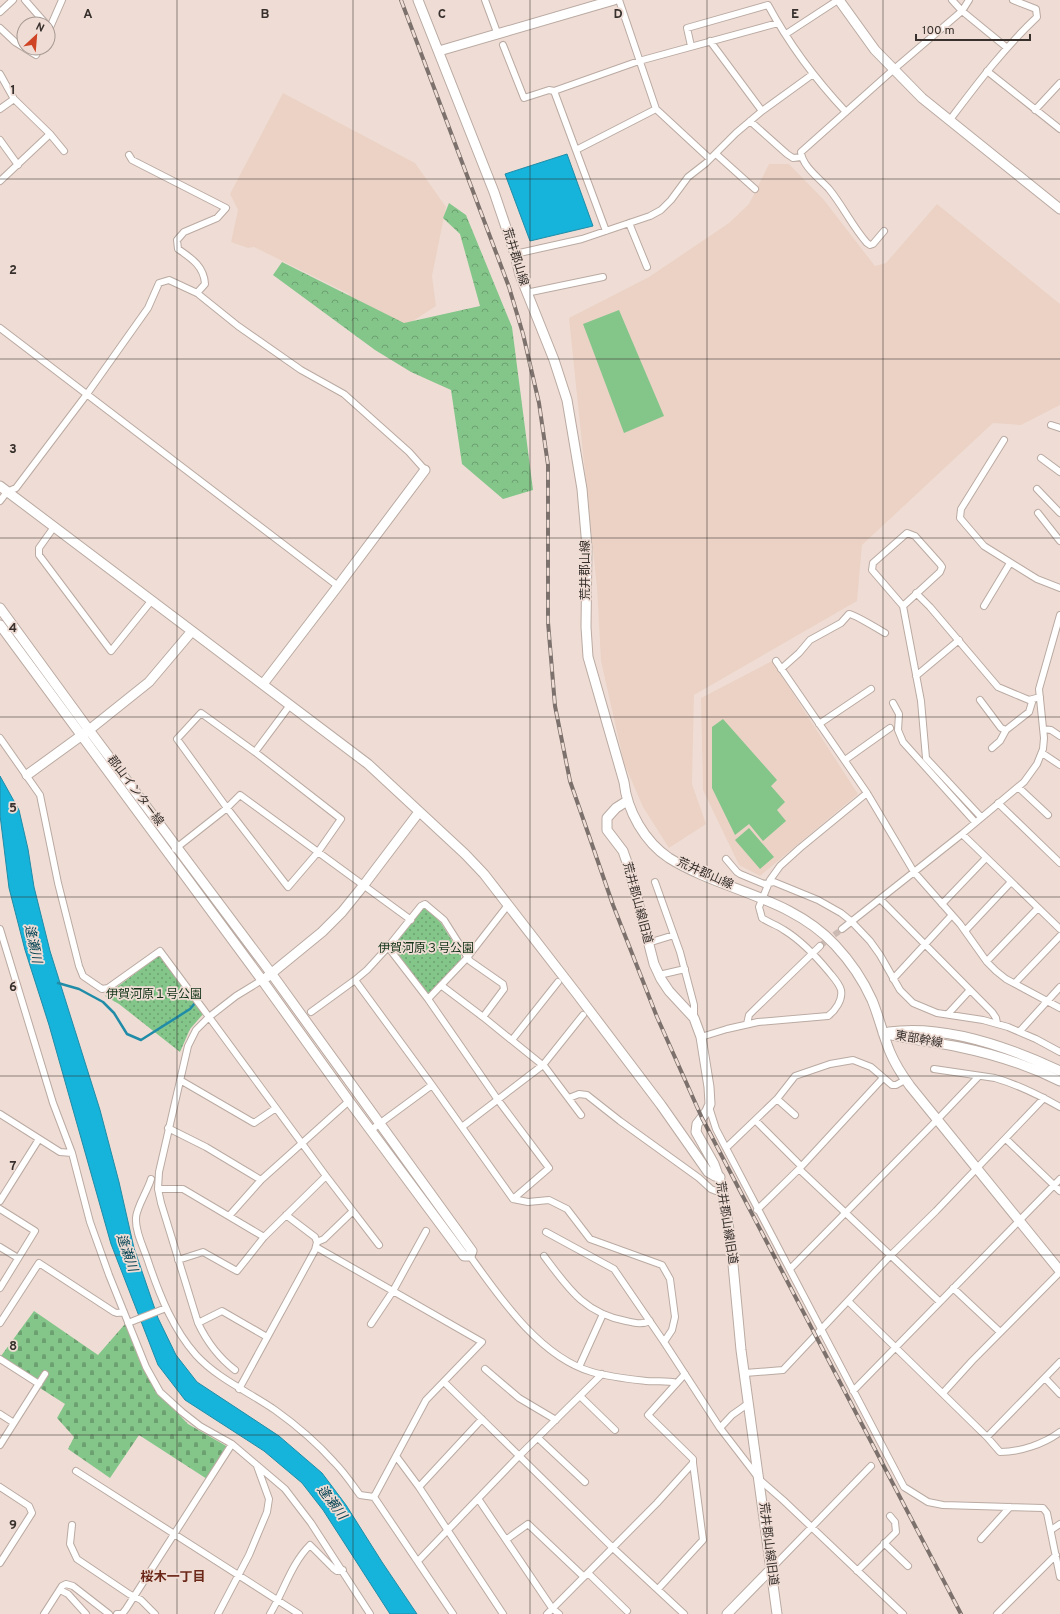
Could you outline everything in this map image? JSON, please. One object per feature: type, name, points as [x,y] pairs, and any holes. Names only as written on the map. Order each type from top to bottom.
[{"type":"street","points":[[0,12],[13,0]]},
{"type":"street","points":[[25,0],[39,16]]},
{"type":"street","points":[[54,16],[62,0]]},
{"type":"street","name":"荒井郡山線","points":[[418,0],[494,192],[515,254],[526,293],[554,360],[567,400],[582,489],[587,547],[586,627],[588,657],[624,782],[627,801],[642,830],[653,844],[668,857],[722,883],[783,908],[804,920],[834,944],[850,963],[865,986],[872,1001],[890,1053],[905,1080],[978,1168],[1060,1271]]},
{"type":"street","points":[[485,0],[498,35]]},
{"type":"street","points":[[439,51],[614,0]]},
{"type":"street","points":[[619,0],[656,109],[710,159]]},
{"type":"street","points":[[786,34],[839,0],[863,34],[893,70],[922,98],[1060,209]]},
{"type":"street","points":[[952,0],[962,11],[1006,47]]},
{"type":"street","points":[[884,231],[873,244],[870,245],[866,243],[829,189],[812,173],[802,157],[802,150],[962,11],[969,0]]},
{"type":"street","points":[[949,120],[1006,47],[1038,15],[1036,9],[1013,0]]},
{"type":"street","points":[[691,46],[687,28],[768,5],[778,23],[813,74],[846,112]]},
{"type":"street","points":[[503,45],[524,98],[549,90],[554,91],[639,61],[778,23]]},
{"type":"street","points":[[0,29],[16,43]]},
{"type":"street","points":[[710,42],[762,111]]},
{"type":"street","points":[[987,71],[1060,129]]},
{"type":"street","points":[[0,74],[14,99],[50,134],[64,150]]},
{"type":"street","points":[[515,254],[582,239],[650,216],[661,210],[671,200],[688,177],[716,154],[736,133],[762,111],[813,74]]},
{"type":"street","points":[[1035,110],[1060,83]]},
{"type":"street","points":[[554,91],[606,231]]},
{"type":"street","points":[[0,109],[14,99]]},
{"type":"street","points":[[576,150],[656,109]]},
{"type":"street","points":[[750,121],[787,154],[793,158],[802,157]]},
{"type":"street","points":[[0,181],[50,134]]},
{"type":"street","points":[[0,140],[18,165]]},
{"type":"street","points":[[716,154],[755,189]]},
{"type":"street","points":[[129,155],[132,160],[226,208],[217,218],[184,232],[177,240],[178,249],[193,259],[204,275],[205,284],[197,293]]},
{"type":"street","points":[[628,223],[647,267]]},
{"type":"street","points":[[526,293],[603,277]]},
{"type":"street","points":[[4,489],[16,488],[87,394],[148,308],[159,283],[169,280],[197,293],[243,330],[302,370],[344,394],[409,452],[425,470],[263,684]]},
{"type":"street","points":[[0,328],[338,586]]},
{"type":"street","points":[[1051,425],[1060,428]]},
{"type":"street","points":[[1004,440],[961,510],[960,518],[982,544],[1037,579],[1060,588]]},
{"type":"street","points":[[1041,458],[1060,472]]},
{"type":"street","points":[[0,501],[4,489]]},
{"type":"street","points":[[4,489],[368,764],[473,862],[578,994],[661,1105],[703,1165],[711,1174],[720,1177]]},
{"type":"street","points":[[1037,489],[1060,513]]},
{"type":"street","points":[[1038,513],[1060,541]]},
{"type":"street","points":[[54,527],[38,548],[39,555],[111,651],[152,600]]},
{"type":"street","points":[[903,606],[940,572],[942,568],[915,536],[908,533],[873,563],[873,572],[903,606],[920,701],[926,758],[981,817]]},
{"type":"street","points":[[984,606],[1010,563]]},
{"type":"street","points":[[916,593],[959,640],[998,687],[1029,700],[1040,697]]},
{"type":"street","name":"郡山インター線","points":[[0,608],[85,733],[176,847],[271,973],[472,1251],[470,1256]]},
{"type":"street","points":[[781,669],[799,653],[810,640],[841,623],[849,614],[854,614],[863,621],[877,627],[885,633]]},
{"type":"street","points":[[842,929],[962,834],[1018,787],[1030,774],[1042,753],[1044,738],[1039,688],[1060,615]]},
{"type":"street","points":[[0,625],[85,733],[169,853],[370,1130],[464,1256],[470,1256],[516,1318],[555,1353],[579,1367],[602,1374],[647,1381],[677,1382]]},
{"type":"street","points":[[27,775],[85,733],[149,682],[192,631]]},
{"type":"street","points":[[916,676],[959,640]]},
{"type":"street","points":[[776,661],[867,793],[914,872],[965,931],[986,961],[996,971],[1060,1008]]},
{"type":"street","points":[[819,724],[872,689]]},
{"type":"street","points":[[992,748],[1000,741],[1006,730],[1029,712],[1033,699]]},
{"type":"street","points":[[980,700],[1001,728],[1006,730]]},
{"type":"street","points":[[893,703],[899,714],[898,730],[902,742],[975,822]]},
{"type":"street","points":[[255,752],[290,704]]},
{"type":"street","points":[[201,713],[255,752],[341,819],[318,852],[288,887],[227,808],[177,739],[201,713]]},
{"type":"street","points":[[845,760],[890,728]]},
{"type":"street","points":[[1043,729],[1051,730],[1060,736]]},
{"type":"street","points":[[0,738],[40,795],[58,883],[78,966],[83,976],[102,989],[108,988],[160,951],[301,1143],[379,1245]]},
{"type":"street","points":[[1042,753],[1060,765]]},
{"type":"street","points":[[1018,787],[1048,815]]},
{"type":"street","points":[[701,1038],[747,1024],[828,1016],[835,1010],[841,997],[840,987],[813,952],[784,930],[762,918],[759,907],[774,874],[786,861],[867,793]]},
{"type":"street","points":[[169,853],[227,808],[240,795],[410,920]]},
{"type":"street","name":"荒井郡山線旧道","points":[[627,801],[616,808],[607,818],[607,830],[623,851],[630,871],[648,943],[659,975],[669,991],[694,1018],[701,1038],[709,1087],[709,1107],[697,1124],[696,1132],[720,1177],[723,1189],[731,1243],[741,1350],[760,1480],[777,1614]]},
{"type":"street","points":[[998,803],[1060,863]]},
{"type":"street","points":[[235,1370],[213,1349],[205,1338],[198,1323],[167,1226],[158,1189],[159,1172],[168,1128],[186,1055],[193,1035],[200,1024],[236,996],[262,980],[322,932],[363,886],[419,812]]},
{"type":"street","points":[[962,834],[1060,929]]},
{"type":"street","points":[[942,904],[986,858]]},
{"type":"street","points":[[726,859],[737,872],[764,884],[774,882],[810,896],[841,912],[852,921],[877,950],[900,990],[913,1003],[927,1009],[996,1023],[1020,1031],[1060,1052]]},
{"type":"street","points":[[655,882],[685,969],[694,1005],[694,1018]]},
{"type":"street","points":[[965,931],[1011,882]]},
{"type":"street","points":[[880,899],[995,1016],[996,1023]]},
{"type":"street","points":[[311,1012],[367,970],[388,948],[422,905],[427,904],[444,920],[470,961],[503,984],[504,989],[483,1017]]},
{"type":"street","points":[[428,999],[468,958],[508,905]]},
{"type":"street","points":[[986,961],[1038,908]]},
{"type":"street","points":[[893,979],[952,915]]},
{"type":"street","points":[[0,929],[53,1104],[72,1153],[90,1222],[109,1275],[124,1312],[130,1322],[146,1367],[160,1392],[182,1412],[200,1426],[232,1444],[280,1483],[312,1523],[370,1614]]},
{"type":"street","points":[[648,943],[674,935]]},
{"type":"street","points":[[1015,983],[1060,936]]},
{"type":"street","points":[[747,1024],[750,1015],[754,1010],[820,946]]},
{"type":"street","points":[[388,948],[428,999],[498,1100],[549,1168],[513,1199]]},
{"type":"street","points":[[659,975],[685,969]]},
{"type":"street","points":[[355,980],[513,1199],[528,1202],[549,1200],[567,1209],[590,1239],[662,1265],[670,1279],[675,1317],[672,1330],[664,1342]]},
{"type":"street","points":[[512,1040],[558,982]]},
{"type":"street","points":[[442,986],[543,1065],[569,1098],[580,1115]]},
{"type":"street","points":[[1020,1031],[1060,987]]},
{"type":"street","points":[[948,1014],[969,991]]},
{"type":"street","points":[[462,1127],[543,1065],[583,1015]]},
{"type":"street","name":"東部幹線","points":[[883,1033],[919,1030],[976,1040],[1013,1051],[1060,1070]]},
{"type":"street","name":"東部幹線","points":[[883,1033],[908,1039],[940,1043],[984,1053],[1031,1068],[1060,1082]]},
{"type":"street","points":[[726,1148],[777,1099],[795,1076],[830,1064],[853,1060],[862,1062],[871,1067],[890,1084],[894,1085],[905,1080]]},
{"type":"street","points":[[934,1069],[995,1078],[1016,1084],[1060,1106]]},
{"type":"street","points":[[790,1270],[979,1076]]},
{"type":"street","points":[[758,1210],[883,1078]]},
{"type":"street","points":[[180,1080],[254,1123],[276,1108]]},
{"type":"street","points":[[370,1130],[432,1085]]},
{"type":"street","points":[[569,1098],[579,1094],[587,1095],[620,1122],[699,1178],[711,1189],[716,1191],[723,1189]]},
{"type":"street","points":[[745,1373],[783,1370],[849,1302],[890,1256],[978,1168],[1044,1098]]},
{"type":"street","points":[[777,1099],[795,1115]]},
{"type":"street","points":[[230,1216],[261,1180],[349,1101]]},
{"type":"street","points":[[709,1107],[716,1129],[904,1487],[928,1502],[943,1505],[1043,1508],[1047,1513],[1060,1577]]},
{"type":"street","points":[[0,1114],[60,1152],[72,1153]]},
{"type":"street","points":[[755,1120],[846,1214],[940,1302]]},
{"type":"street","points":[[168,1128],[206,1147],[261,1180]]},
{"type":"street","points":[[1006,1138],[1060,1191]]},
{"type":"street","points":[[0,1201],[39,1139]]},
{"type":"street","points":[[178,1260],[203,1252],[237,1271],[264,1237],[326,1176]]},
{"type":"street","points":[[151,1178],[136,1218],[138,1230],[157,1287],[166,1308],[175,1325],[195,1354],[239,1389],[274,1410],[310,1439],[334,1462],[360,1495],[374,1497],[453,1614]]},
{"type":"street","points":[[853,1391],[1018,1220],[1060,1179]]},
{"type":"street","points":[[158,1189],[183,1189],[264,1237]]},
{"type":"street","points":[[0,1209],[35,1231],[0,1288]]},
{"type":"street","points":[[239,1389],[316,1245],[353,1211]]},
{"type":"street","points":[[286,1215],[315,1237],[316,1245]]},
{"type":"street","points":[[371,1324],[393,1291],[426,1230]]},
{"type":"street","points":[[546,1232],[614,1269],[720,1428],[760,1480],[903,1614]]},
{"type":"street","points":[[316,1245],[482,1342],[426,1400],[374,1497]]},
{"type":"street","points":[[0,1247],[18,1258]]},
{"type":"street","points":[[544,1256],[574,1294],[590,1307],[619,1320],[641,1324],[650,1321]]},
{"type":"street","points":[[0,1323],[3,1313],[38,1263],[116,1313],[124,1312]]},
{"type":"street","points":[[943,1393],[1060,1271]]},
{"type":"street","points":[[953,1288],[1000,1332]]},
{"type":"street","points":[[849,1302],[943,1393],[1000,1452],[1021,1450],[1041,1443],[1060,1432]]},
{"type":"street","points":[[130,1322],[166,1308]]},
{"type":"street","points":[[198,1323],[222,1311],[267,1337]]},
{"type":"street","points":[[579,1367],[603,1314]]},
{"type":"street","points":[[0,1360],[39,1384]]},
{"type":"street","points":[[987,1437],[1060,1362]]},
{"type":"street","points":[[485,1369],[518,1398],[556,1420]]},
{"type":"street","points":[[0,1445],[44,1374]]},
{"type":"street","points":[[418,1561],[479,1500],[519,1456],[602,1374]]},
{"type":"street","points":[[658,1589],[703,1540],[693,1459],[648,1415],[685,1374]]},
{"type":"street","points":[[1045,1378],[1060,1394]]},
{"type":"street","points":[[444,1382],[684,1614]]},
{"type":"street","points":[[580,1396],[615,1430]]},
{"type":"street","points":[[720,1428],[732,1415],[749,1403]]},
{"type":"street","points":[[0,1414],[14,1423]]},
{"type":"street","points":[[419,1487],[482,1419]]},
{"type":"street","points":[[538,1438],[585,1482]]},
{"type":"street","points":[[117,1614],[124,1612],[232,1444]]},
{"type":"street","points":[[396,1456],[419,1487],[503,1614]]},
{"type":"street","points":[[547,1614],[614,1548],[693,1463]]},
{"type":"street","points":[[218,1614],[255,1542],[269,1504],[269,1499],[257,1465]]},
{"type":"street","points":[[727,1614],[871,1466]]},
{"type":"street","points":[[76,1471],[299,1614]]},
{"type":"street","points":[[0,1487],[29,1506],[32,1513],[0,1563]]},
{"type":"street","points":[[479,1500],[507,1539],[552,1608],[559,1614]]},
{"type":"street","points":[[981,1539],[1010,1507]]},
{"type":"street","points":[[857,1571],[896,1532],[895,1522],[890,1516]]},
{"type":"street","points":[[507,1539],[528,1524],[627,1611]]},
{"type":"street","points":[[1051,1530],[1060,1524]]},
{"type":"street","points":[[72,1525],[70,1544],[77,1559],[141,1600],[155,1614]]},
{"type":"street","points":[[884,1543],[908,1566]]},
{"type":"street","points":[[270,1614],[296,1562],[301,1554],[310,1545],[333,1568],[337,1571],[342,1570]]},
{"type":"street","points":[[998,1614],[1056,1555]]},
{"type":"street","points":[[44,1614],[63,1585],[69,1584],[109,1614]]},
{"type":"street","points":[[60,1590],[68,1594],[86,1614]]},
{"type":"shaded area","points":[[283,93],[415,163],[446,207],[432,276],[436,306],[404,327],[347,298],[349,294],[254,247],[248,248],[231,242],[238,210],[230,194]]},
{"type":"shaded area","points":[[769,164],[789,164],[824,200],[875,266],[886,263],[937,204],[1060,304],[1060,405],[1021,425],[993,423],[862,545],[857,601],[694,695],[692,784],[706,824],[669,848],[643,807],[624,763],[601,661],[597,588],[569,318],[649,277],[729,223],[749,204]]},
{"type":"shaded area","points":[[772,661],[858,794],[760,876],[739,865],[703,790],[701,698]]},
{"type":"green space","points":[[449,203],[466,215],[512,327],[533,490],[503,499],[462,464],[451,390],[411,372],[375,350],[273,275],[282,262],[404,323],[480,306],[460,234],[443,218]]},
{"type":"green space","points":[[619,310],[664,416],[624,433],[583,324]]},
{"type":"green space","points":[[723,719],[777,780],[771,786],[785,802],[777,810],[786,821],[763,841],[749,824],[735,835],[712,788],[712,727]]},
{"type":"green space","points":[[749,828],[774,857],[760,869],[735,840]]},
{"type":"green space","name":"伊賀河原３号公園","points":[[423,908],[427,908],[441,923],[461,955],[461,959],[430,993],[426,994],[394,951],[394,946]]},
{"type":"green space","name":"伊賀河原１号公園","points":[[160,955],[204,1013],[190,1029],[180,1052],[119,1004],[105,996]]},
{"type":"green space","points":[[34,1311],[98,1355],[125,1324],[127,1325],[139,1360],[161,1396],[188,1424],[228,1447],[207,1479],[139,1435],[110,1478],[68,1449],[74,1437],[57,1418],[65,1404],[40,1388],[42,1385],[1,1356]]},
{"type":"water","points":[[567,154],[593,226],[530,241],[505,174]]},
{"type":"water","name":"逢瀬川","points":[[0,776],[19,810],[28,849],[34,887],[50,951],[100,1110],[119,1182],[134,1248],[158,1318],[176,1355],[197,1382],[279,1436],[322,1473],[346,1505],[417,1614],[390,1614],[323,1510],[302,1483],[264,1451],[185,1400],[158,1365],[111,1244],[49,1025],[25,950],[9,888],[0,815]]},
{"type":"waterway","points":[[58,983],[79,989],[103,1002],[114,1013],[127,1034],[141,1040],[190,1009],[201,996]]},
{"type":"tunnel","points":[[820,946],[842,929]]},
{"type":"railway","points":[[401,0],[509,287],[523,334],[539,403],[548,465],[548,622],[555,706],[570,781],[613,905],[657,1017],[702,1118],[961,1614]]},
{"type":"district","name":"桜木一丁目","points":[[173,1578]]}]
